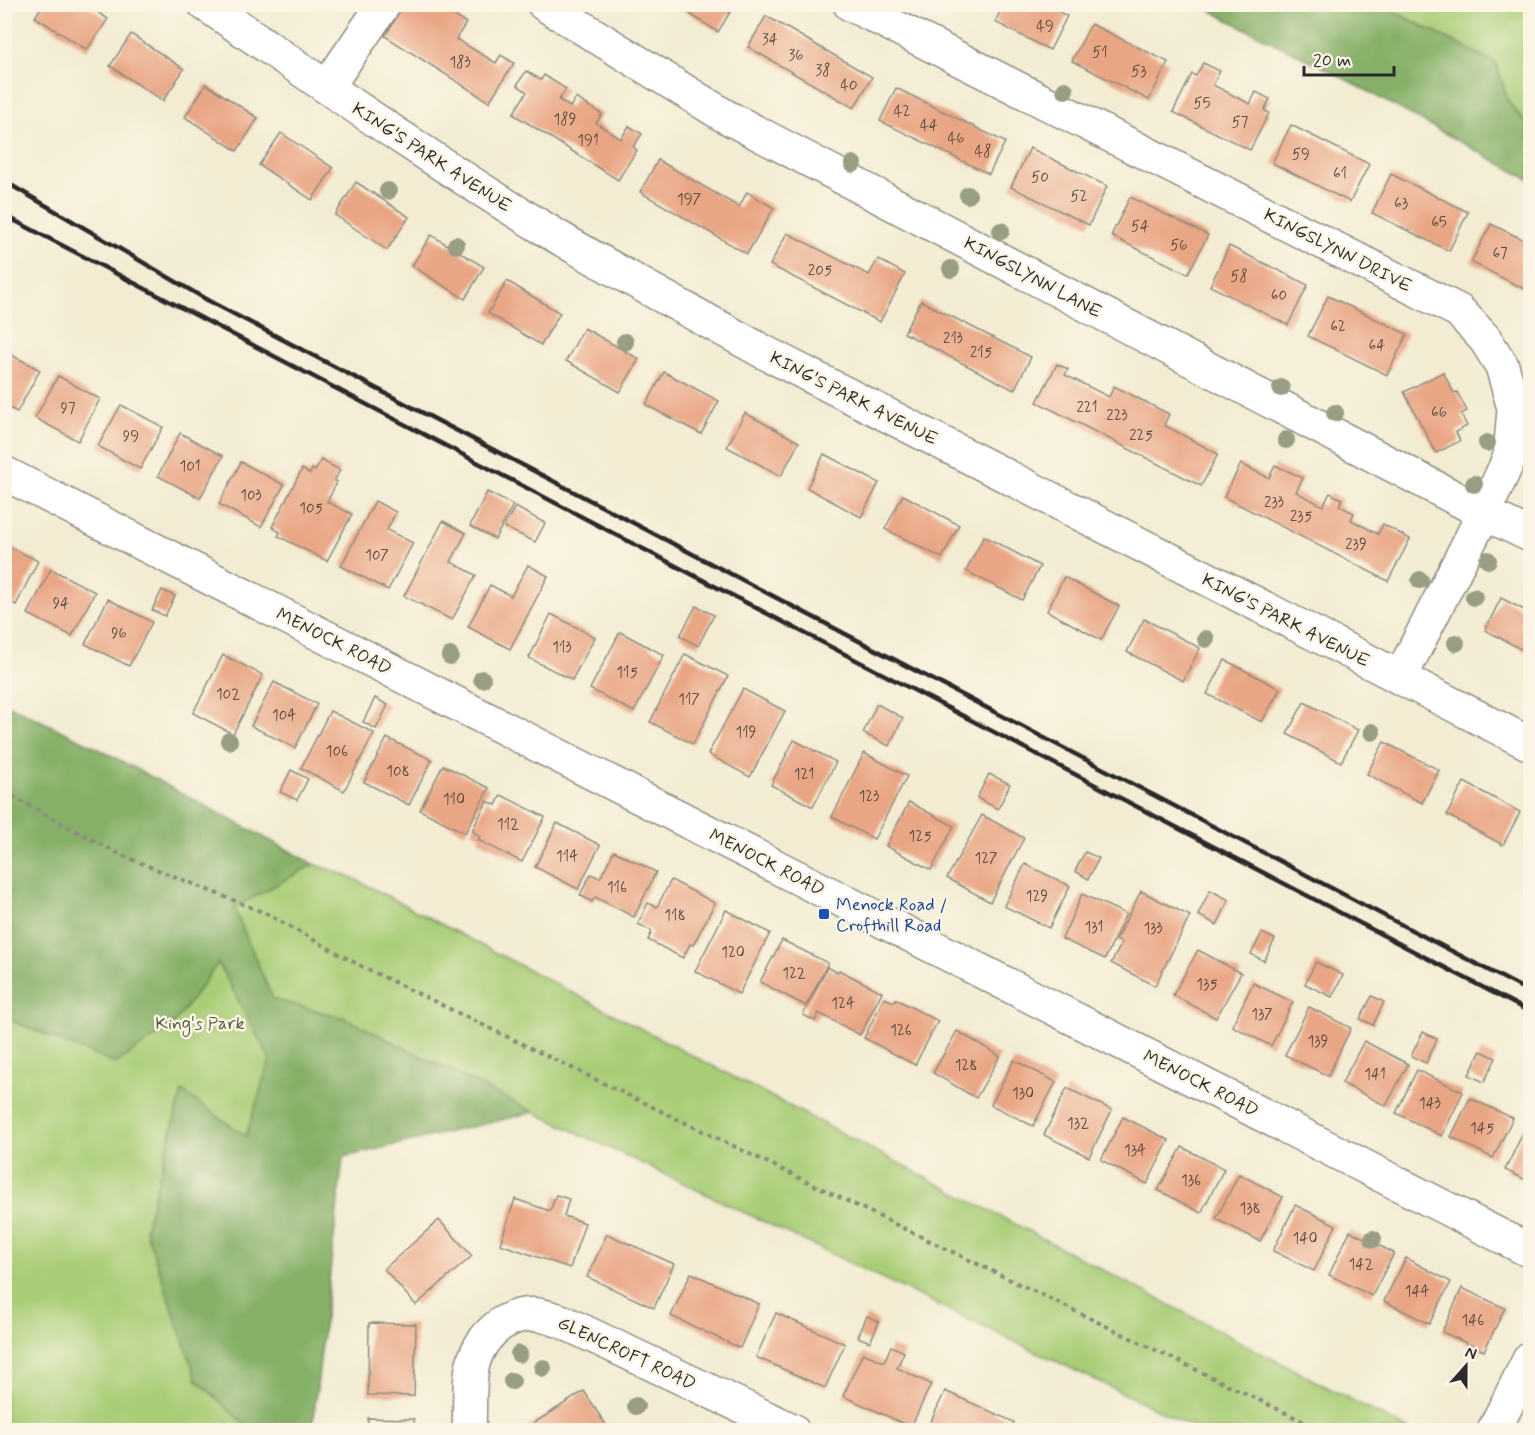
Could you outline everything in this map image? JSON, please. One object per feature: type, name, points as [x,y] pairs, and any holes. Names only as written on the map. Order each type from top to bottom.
[{"type":"street","name":"KING'S PARK AVENUE","points":[[205,4],[425,154],[545,230],[742,340],[1530,744]]},
{"type":"street","points":[[327,87],[384,4]]},
{"type":"street","name":"KINGSLYNN LANE","points":[[544,4],[725,116],[1530,535]]},
{"type":"street","name":"KINGSLYNN DRIVE","points":[[850,4],[1459,310],[1485,339],[1502,366],[1514,408],[1510,457],[1400,678]]},
{"type":"street","name":"MENOCK ROAD","points":[[4,473],[1530,1251]]},
{"type":"street","name":"GLENCROFT ROAD","points":[[469,1431],[471,1374],[477,1349],[497,1324],[518,1317],[538,1314],[561,1322],[792,1431]]},
{"type":"street","points":[[1494,1431],[1530,1358]]},
{"type":"path","points":[[4,792],[121,855],[265,913],[363,967],[1321,1431]]},
{"type":"green space","points":[[1203,5],[1381,5],[1496,63],[1509,103],[1530,127],[1530,180],[1325,68],[1224,18]]},
{"type":"green space","points":[[1381,5],[1530,5],[1530,127],[1509,103],[1496,63]]},
{"type":"green space","name":"King's Park","points":[[4,703],[93,746],[314,864],[351,877],[1409,1430],[1200,1430],[534,1112],[343,1157],[312,1430],[5,1430]]},
{"type":"green space","points":[[4,703],[93,746],[314,864],[234,908],[273,999],[345,1018],[534,1112],[343,1157],[312,1430],[250,1430],[197,1380],[145,1229],[182,1091],[246,1136],[270,1059],[218,963],[173,1025],[115,1064],[5,1018]]},
{"type":"building","points":[[43,4],[85,4],[108,19],[87,50],[35,17]]},
{"type":"building","points":[[393,4],[436,4],[466,23],[456,39],[496,63],[501,55],[514,63],[489,102],[385,36],[395,20],[387,14]]},
{"type":"building","points":[[674,4],[735,4],[718,32]]},
{"type":"building","points":[[1004,4],[1044,4],[1067,16],[1050,50],[995,22]]},
{"type":"building","points":[[766,16],[872,77],[854,108],[748,47]]},
{"type":"building","points":[[1091,24],[1168,62],[1149,100],[1072,61]]},
{"type":"building","points":[[131,34],[184,69],[163,101],[110,66]]},
{"type":"building","points":[[1203,63],[1220,71],[1213,85],[1250,104],[1256,92],[1270,99],[1264,110],[1269,113],[1250,150],[1173,112],[1192,74],[1196,76]]},
{"type":"building","points":[[526,71],[541,80],[544,75],[566,89],[559,100],[570,107],[576,98],[602,114],[596,123],[621,139],[629,126],[642,134],[633,147],[637,150],[618,180],[513,114],[527,92],[517,85]]},
{"type":"building","points":[[206,84],[258,118],[237,151],[185,117]]},
{"type":"building","points":[[896,88],[1005,142],[989,174],[880,121]]},
{"type":"building","points":[[1291,125],[1369,164],[1350,202],[1272,163]]},
{"type":"building","points":[[281,133],[333,168],[312,200],[259,165]]},
{"type":"building","points":[[1030,148],[1107,186],[1089,225],[1011,187]]},
{"type":"building","points":[[658,160],[739,207],[747,192],[774,208],[747,254],[640,192]]},
{"type":"building","points":[[1391,174],[1468,212],[1449,251],[1372,213]]},
{"type":"building","points":[[356,182],[409,217],[387,250],[335,215]]},
{"type":"building","points":[[1130,197],[1208,235],[1188,274],[1111,236]]},
{"type":"building","points":[[1491,224],[1530,243],[1530,292],[1471,262]]},
{"type":"building","points":[[787,233],[869,275],[878,259],[905,274],[880,322],[770,265]]},
{"type":"building","points":[[431,235],[484,267],[465,299],[412,266]]},
{"type":"building","points":[[1229,246],[1308,285],[1288,325],[1210,286]]},
{"type":"building","points":[[507,281],[560,313],[541,345],[488,313]]},
{"type":"building","points":[[1328,296],[1407,334],[1387,375],[1308,336]]},
{"type":"building","points":[[921,301],[1031,357],[1014,390],[904,333]]},
{"type":"building","points":[[584,328],[639,359],[620,392],[566,361]]},
{"type":"building","points":[[4,351],[40,370],[17,412],[4,405]]},
{"type":"building","points":[[1057,364],[1068,369],[1065,375],[1109,397],[1114,386],[1169,414],[1164,425],[1218,454],[1201,486],[1037,402]]},
{"type":"building","points":[[664,372],[719,401],[701,434],[646,405]]},
{"type":"building","points":[[1443,372],[1467,411],[1461,414],[1467,426],[1456,432],[1460,441],[1436,453],[1404,392]]},
{"type":"building","points":[[58,376],[100,399],[78,441],[35,418]]},
{"type":"building","points":[[121,405],[163,427],[140,469],[98,446]]},
{"type":"building","points":[[745,413],[799,442],[781,476],[727,447]]},
{"type":"building","points":[[180,433],[223,456],[200,498],[158,476]]},
{"type":"building","points":[[824,454],[879,483],[861,517],[807,488]]},
{"type":"building","points":[[321,460],[340,470],[327,502],[352,514],[327,561],[278,536],[280,532],[272,527],[302,469],[310,474],[312,469],[315,471]]},
{"type":"building","points":[[241,462],[284,485],[261,527],[219,504]]},
{"type":"building","points":[[1241,464],[1269,478],[1275,465],[1303,478],[1296,492],[1323,506],[1330,493],[1342,499],[1339,506],[1354,513],[1351,520],[1378,534],[1383,524],[1410,539],[1388,581],[1224,497]]},
{"type":"building","points":[[487,492],[513,505],[495,539],[470,526]]},
{"type":"building","points":[[903,495],[959,525],[942,558],[885,529]]},
{"type":"building","points":[[375,501],[396,512],[387,530],[413,543],[388,590],[341,566]]},
{"type":"building","points":[[515,507],[545,523],[535,542],[504,527]]},
{"type":"building","points":[[443,521],[466,533],[451,562],[476,575],[452,620],[404,596]]},
{"type":"building","points":[[984,536],[1040,566],[1022,600],[966,571]]},
{"type":"building","points":[[4,544],[38,561],[16,605],[4,599]]},
{"type":"building","points":[[528,565],[548,576],[510,649],[468,627],[490,585],[511,596]]},
{"type":"building","points":[[51,569],[95,592],[72,636],[28,614]]},
{"type":"building","points":[[1064,577],[1119,606],[1101,640],[1047,611]]},
{"type":"building","points":[[162,590],[175,596],[165,616],[152,610]]},
{"type":"building","points":[[1501,598],[1530,613],[1530,654],[1485,630]]},
{"type":"building","points":[[108,599],[152,622],[129,666],[85,644]]},
{"type":"building","points":[[696,606],[714,615],[698,646],[680,636]]},
{"type":"building","points":[[551,614],[595,637],[572,680],[529,658]]},
{"type":"building","points":[[1144,619],[1200,648],[1183,681],[1127,652]]},
{"type":"building","points":[[620,632],[664,655],[634,712],[590,689]]},
{"type":"building","points":[[685,654],[728,676],[693,744],[650,722]]},
{"type":"building","points":[[223,655],[263,675],[233,734],[193,713]]},
{"type":"building","points":[[1225,660],[1280,689],[1262,722],[1207,694]]},
{"type":"building","points":[[274,682],[317,704],[295,748],[251,726]]},
{"type":"building","points":[[743,689],[785,711],[750,777],[708,754]]},
{"type":"building","points":[[375,698],[388,705],[376,729],[363,722]]},
{"type":"building","points":[[1304,702],[1358,730],[1341,762],[1287,734]]},
{"type":"building","points":[[877,704],[903,718],[889,746],[863,733]]},
{"type":"building","points":[[330,711],[374,733],[344,791],[301,768]]},
{"type":"building","points":[[387,738],[432,760],[409,805],[364,782]]},
{"type":"building","points":[[794,740],[836,762],[813,807],[771,785]]},
{"type":"building","points":[[1384,742],[1439,770],[1422,803],[1367,774]]},
{"type":"building","points":[[864,753],[907,776],[874,839],[832,817]]},
{"type":"building","points":[[443,765],[489,788],[465,833],[420,810]]},
{"type":"building","points":[[291,770],[308,779],[297,800],[280,792]]},
{"type":"building","points":[[989,774],[1010,784],[998,809],[977,798]]},
{"type":"building","points":[[1464,782],[1520,812],[1503,845],[1447,815]]},
{"type":"building","points":[[501,795],[545,817],[522,862],[478,840],[480,836],[472,831],[487,801],[496,805]]},
{"type":"building","points":[[909,802],[954,826],[931,870],[886,846]]},
{"type":"building","points":[[982,815],[1024,838],[990,902],[947,878]]},
{"type":"building","points":[[557,823],[600,845],[578,889],[535,867]]},
{"type":"building","points":[[614,851],[656,872],[634,917],[595,897],[592,902],[580,895],[591,874],[600,878]]},
{"type":"building","points":[[1085,852],[1099,858],[1088,879],[1075,871]]},
{"type":"building","points":[[1025,864],[1070,886],[1049,928],[1004,906]]},
{"type":"building","points":[[671,880],[715,903],[693,945],[690,944],[683,958],[648,940],[652,931],[638,924],[648,903],[657,907]]},
{"type":"building","points":[[1210,890],[1229,900],[1217,925],[1198,915]]},
{"type":"building","points":[[1141,891],[1190,916],[1155,986],[1111,963],[1122,943],[1116,940]]},
{"type":"building","points":[[1082,894],[1126,914],[1105,959],[1062,939]]},
{"type":"building","points":[[726,910],[770,933],[739,994],[695,971]]},
{"type":"building","points":[[1262,933],[1275,939],[1264,961],[1251,954]]},
{"type":"building","points":[[782,940],[828,963],[806,1006],[760,982]]},
{"type":"building","points":[[1198,950],[1241,973],[1216,1018],[1173,995]]},
{"type":"building","points":[[1316,962],[1343,975],[1332,997],[1305,984]]},
{"type":"building","points":[[827,967],[837,972],[839,970],[882,992],[860,1035],[819,1013],[815,1021],[803,1015]]},
{"type":"building","points":[[1253,983],[1293,1002],[1271,1046],[1232,1026]]},
{"type":"building","points":[[1372,996],[1384,1002],[1373,1025],[1360,1019]]},
{"type":"building","points":[[884,998],[894,1002],[896,999],[938,1021],[915,1065],[864,1038]]},
{"type":"building","points":[[1309,1007],[1351,1028],[1328,1076],[1285,1055]]},
{"type":"building","points":[[957,1031],[1000,1056],[976,1098],[933,1073]]},
{"type":"building","points":[[1423,1032],[1437,1039],[1426,1063],[1411,1056]]},
{"type":"building","points":[[1364,1041],[1408,1064],[1386,1106],[1342,1083]]},
{"type":"building","points":[[1481,1051],[1496,1058],[1484,1082],[1469,1075]]},
{"type":"building","points":[[1014,1060],[1056,1082],[1033,1126],[991,1105]]},
{"type":"building","points":[[1417,1070],[1463,1092],[1442,1136],[1396,1113]]},
{"type":"building","points":[[1067,1088],[1112,1110],[1089,1157],[1044,1135]]},
{"type":"building","points":[[1470,1098],[1513,1118],[1493,1158],[1451,1137]]},
{"type":"building","points":[[1123,1117],[1169,1140],[1147,1184],[1101,1160]]},
{"type":"building","points":[[1527,1125],[1530,1126],[1530,1182],[1505,1170]]},
{"type":"building","points":[[1182,1147],[1224,1169],[1201,1213],[1158,1190]]},
{"type":"building","points":[[1239,1174],[1283,1197],[1260,1241],[1216,1219]]},
{"type":"building","points":[[556,1195],[569,1199],[564,1216],[585,1223],[570,1268],[500,1244],[515,1199],[550,1211]]},
{"type":"building","points":[[1295,1205],[1336,1225],[1314,1271],[1273,1251]]},
{"type":"building","points":[[439,1220],[472,1256],[416,1305],[384,1269]]},
{"type":"building","points":[[1350,1231],[1394,1253],[1372,1296],[1329,1275]]},
{"type":"building","points":[[607,1234],[674,1264],[654,1308],[587,1277]]},
{"type":"building","points":[[1406,1258],[1451,1282],[1429,1324],[1384,1301]]},
{"type":"building","points":[[691,1273],[759,1304],[740,1348],[671,1316]]},
{"type":"building","points":[[1462,1288],[1505,1308],[1484,1351],[1442,1332]]},
{"type":"building","points":[[776,1313],[845,1344],[825,1388],[756,1357]]},
{"type":"building","points":[[867,1316],[879,1322],[870,1342],[858,1337]]},
{"type":"building","points":[[369,1323],[416,1324],[414,1396],[368,1395]]},
{"type":"building","points":[[891,1346],[904,1352],[897,1368],[931,1384],[911,1427],[843,1396],[863,1353],[884,1362]]},
{"type":"building","points":[[584,1391],[609,1430],[522,1430],[553,1411]]},
{"type":"building","points":[[945,1391],[1014,1422],[1010,1430],[927,1430]]},
{"type":"building","points":[[368,1418],[414,1419],[414,1430],[368,1430]]},
{"type":"railway","points":[[4,181],[209,301],[1530,992]]},
{"type":"railway","points":[[4,215],[1530,1012]]},
{"type":"place","name":"Menock Road / Crofthill Road","points":[[824,914]]}]
